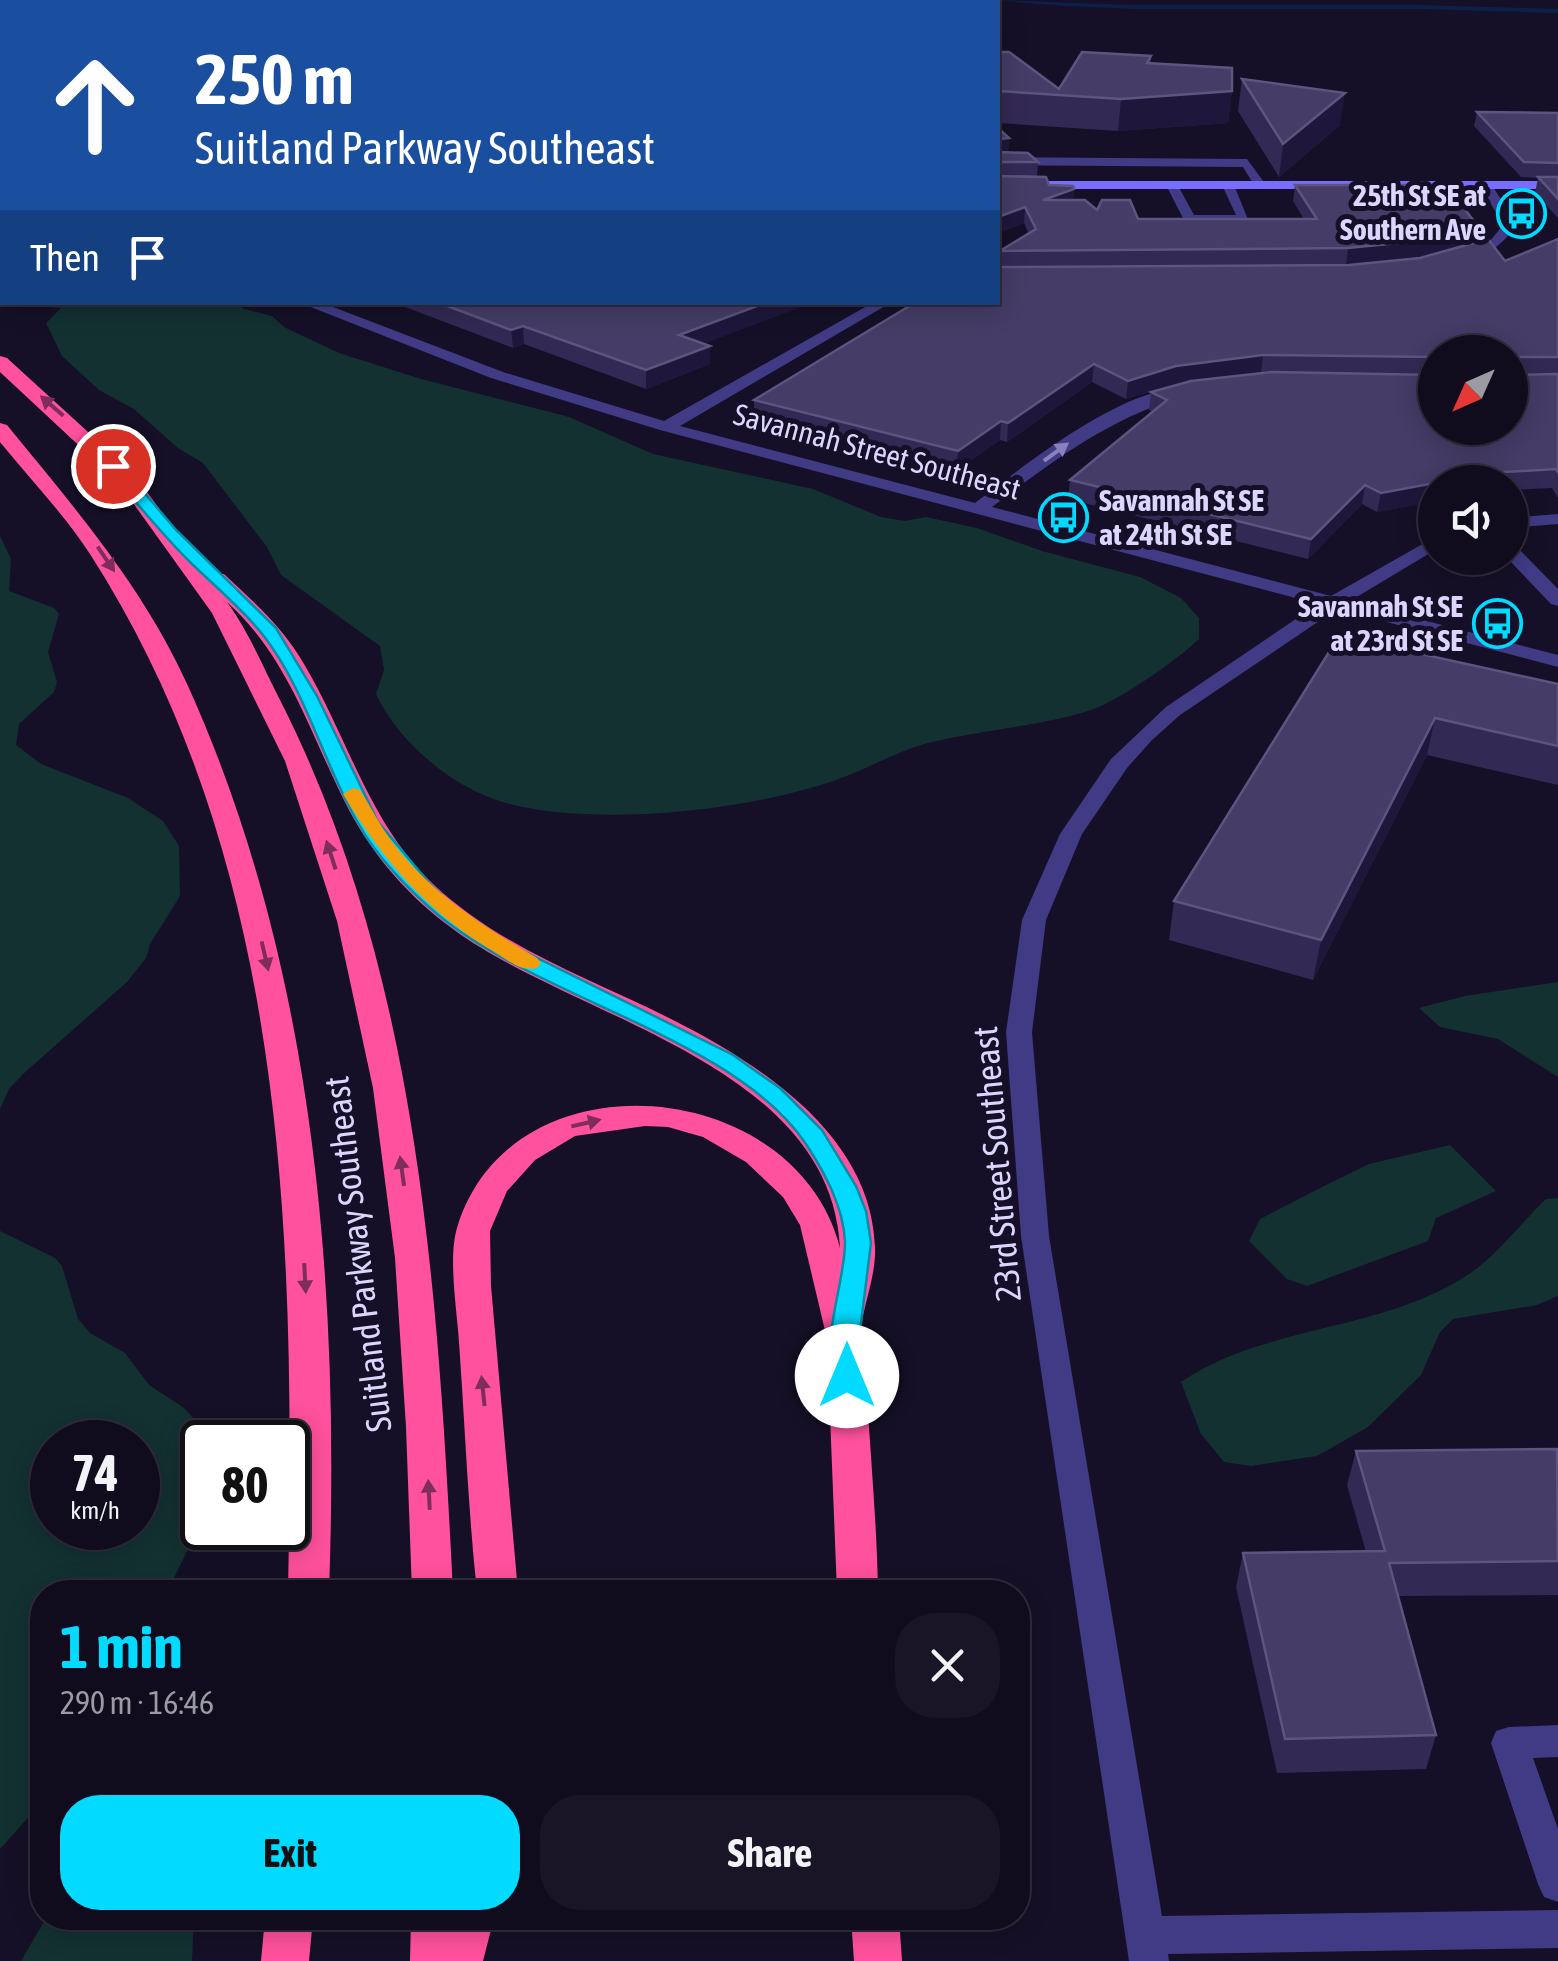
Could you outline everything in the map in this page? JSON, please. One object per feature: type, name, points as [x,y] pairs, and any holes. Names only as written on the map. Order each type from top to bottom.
[{"type":"highway","name":"Suitland Parkway Southeast","points":[[0,362],[88,440],[170,533],[235,631],[281,719],[332,853],[366,977],[398,1136],[426,1420],[432,1580]]},
{"type":"highway","name":"Suitland Parkway Southeast","points":[[0,429],[68,505],[144,621],[194,730],[245,876],[274,995],[292,1120],[308,1337],[310,1580]]},
{"type":"highway","points":[[170,533],[270,632],[316,714],[368,824],[422,889],[447,912],[503,950],[724,1060],[772,1094],[814,1136],[843,1186],[856,1227],[858,1243],[845,1339]]},
{"type":"highway","points":[[497,1580],[472,1244],[480,1208],[492,1186],[523,1152],[568,1127],[633,1116],[669,1116],[715,1129],[777,1170],[808,1206],[823,1245],[845,1339],[857,1580]]},
{"type":"highway","points":[[285,1961],[288,1930]]},
{"type":"highway","points":[[434,1961],[435,1930]]},
{"type":"highway","points":[[460,1961],[467,1930]]},
{"type":"highway","points":[[876,1930],[878,1961]]},
{"type":"main road","points":[[1000,185],[1558,185]]},
{"type":"street","points":[[1000,161],[1248,163],[1260,185]]},
{"type":"street","points":[[1172,185],[1190,219],[1244,218],[1228,185]]},
{"type":"street","points":[[1450,262],[1488,248],[1508,229],[1509,220],[1486,185]]},
{"type":"street","name":"Savannah Street Southeast","points":[[313,305],[496,375],[666,427],[1558,661]]},
{"type":"street","points":[[666,427],[880,305]]},
{"type":"street","points":[[977,510],[1096,422],[1144,402],[1195,390]]},
{"type":"street","points":[[1528,522],[1558,519]]},
{"type":"street","name":"23rd Street Southeast","points":[[1147,1948],[1035,1236],[1020,1082],[1023,984],[1034,920],[1046,884],[1071,834],[1119,764],[1173,711],[1333,602],[1418,552]]},
{"type":"street","points":[[1528,569],[1558,600]]},
{"type":"street","points":[[1558,1741],[1509,1744],[1558,1884]]},
{"type":"street","points":[[1147,1948],[1558,1929]]},
{"type":"green space","points":[[27,305],[237,305],[272,316],[284,327],[339,353],[421,379],[569,417],[653,454],[813,489],[881,517],[905,521],[926,517],[977,528],[1042,551],[1140,577],[1181,598],[1199,618],[1199,639],[1145,681],[1085,712],[928,743],[808,789],[676,812],[585,814],[506,803],[467,787],[414,746],[376,694],[384,670],[380,646],[281,575],[267,547],[203,463],[178,448],[134,409],[99,390],[62,356],[46,323],[61,308]]},
{"type":"green space","points":[[0,536],[11,559],[9,591],[54,608],[59,614],[48,652],[57,682],[54,692],[19,724],[16,745],[41,764],[128,798],[163,821],[179,846],[180,896],[150,944],[146,958],[127,982],[23,1074],[9,1089],[0,1109]]},
{"type":"green space","points":[[1558,982],[1558,1077],[1498,1039],[1440,1027],[1419,1008],[1465,996]]},
{"type":"green space","points":[[1450,1145],[1496,1191],[1436,1218],[1428,1241],[1307,1286],[1287,1279],[1249,1241],[1260,1219],[1369,1164]]},
{"type":"green space","points":[[1558,1198],[1558,1296],[1537,1305],[1453,1319],[1440,1332],[1421,1375],[1368,1427],[1317,1456],[1251,1466],[1224,1462],[1201,1434],[1181,1382],[1250,1349],[1400,1307],[1435,1293],[1479,1266],[1546,1199]]},
{"type":"green space","points":[[0,1231],[55,1258],[62,1266],[78,1319],[90,1333],[125,1353],[149,1385],[195,1420],[180,1420],[180,1550],[188,1550],[173,1580],[30,1580],[30,1815],[0,1849]]},
{"type":"green space","points":[[39,1930],[193,1930],[192,1961],[21,1961]]},
{"type":"building","points":[[1000,52],[1009,52],[1059,89],[1082,52],[1151,56],[1147,63],[1232,68],[1232,91],[1121,99],[1000,91]]},
{"type":"building","points":[[1242,79],[1345,93],[1283,144]]},
{"type":"building","points":[[1477,112],[1558,113],[1558,163],[1524,162]]},
{"type":"building","points":[[1000,152],[1028,153],[1038,162],[1000,162]]},
{"type":"building","points":[[1000,176],[1046,177],[1049,185],[1073,186],[1074,189],[1043,200],[1085,200],[1097,210],[1102,200],[1130,200],[1138,219],[1317,219],[1295,185],[1446,185],[1477,225],[1418,241],[1348,248],[1000,251],[1036,229],[1025,207],[1000,216]]},
{"type":"building","points":[[1538,177],[1558,177],[1558,199]]},
{"type":"building","points":[[1488,239],[1505,261],[1558,239],[1558,357],[1528,357],[1528,335],[1418,335],[1418,357],[1263,355],[1176,366],[1128,381],[1094,364],[1008,423],[1001,421],[958,451],[754,400],[911,305],[1000,305],[1000,267],[1349,265],[1420,258]]},
{"type":"building","points":[[445,305],[760,305],[679,335],[710,346],[646,370],[523,326],[511,330]]},
{"type":"building","points":[[1272,372],[1418,375],[1418,445],[1528,445],[1528,375],[1558,374],[1558,472],[1528,471],[1528,465],[1418,465],[1418,486],[1381,493],[1365,485],[1311,539],[1070,480],[1167,400],[1151,392],[1191,381]]},
{"type":"building","points":[[1339,636],[1558,684],[1558,746],[1435,718],[1321,940],[1174,901]]},
{"type":"building","points":[[1557,1449],[1558,1561],[1389,1563],[1436,1735],[1285,1739],[1243,1553],[1385,1551],[1356,1451]]},
{"type":"waterway","points":[[1000,0],[1136,7],[1558,11]]},
{"type":"slow traffic","points":[[353,794],[368,824],[422,889],[474,931],[529,963]]},
{"type":"place","name":"25th St SE at Southern Ave","points":[[1521,213]]},
{"type":"place","name":"Savannah St SE at 24th St SE","points":[[1064,518]]},
{"type":"place","name":"Savannah St SE at 23rd St SE","points":[[1498,624]]},
{"type":"route","points":[[113,466],[170,533],[270,632],[308,696],[368,824],[422,889],[447,912],[503,950],[724,1060],[772,1094],[814,1136],[843,1186],[853,1211],[858,1243],[845,1339],[847,1376]]}]
